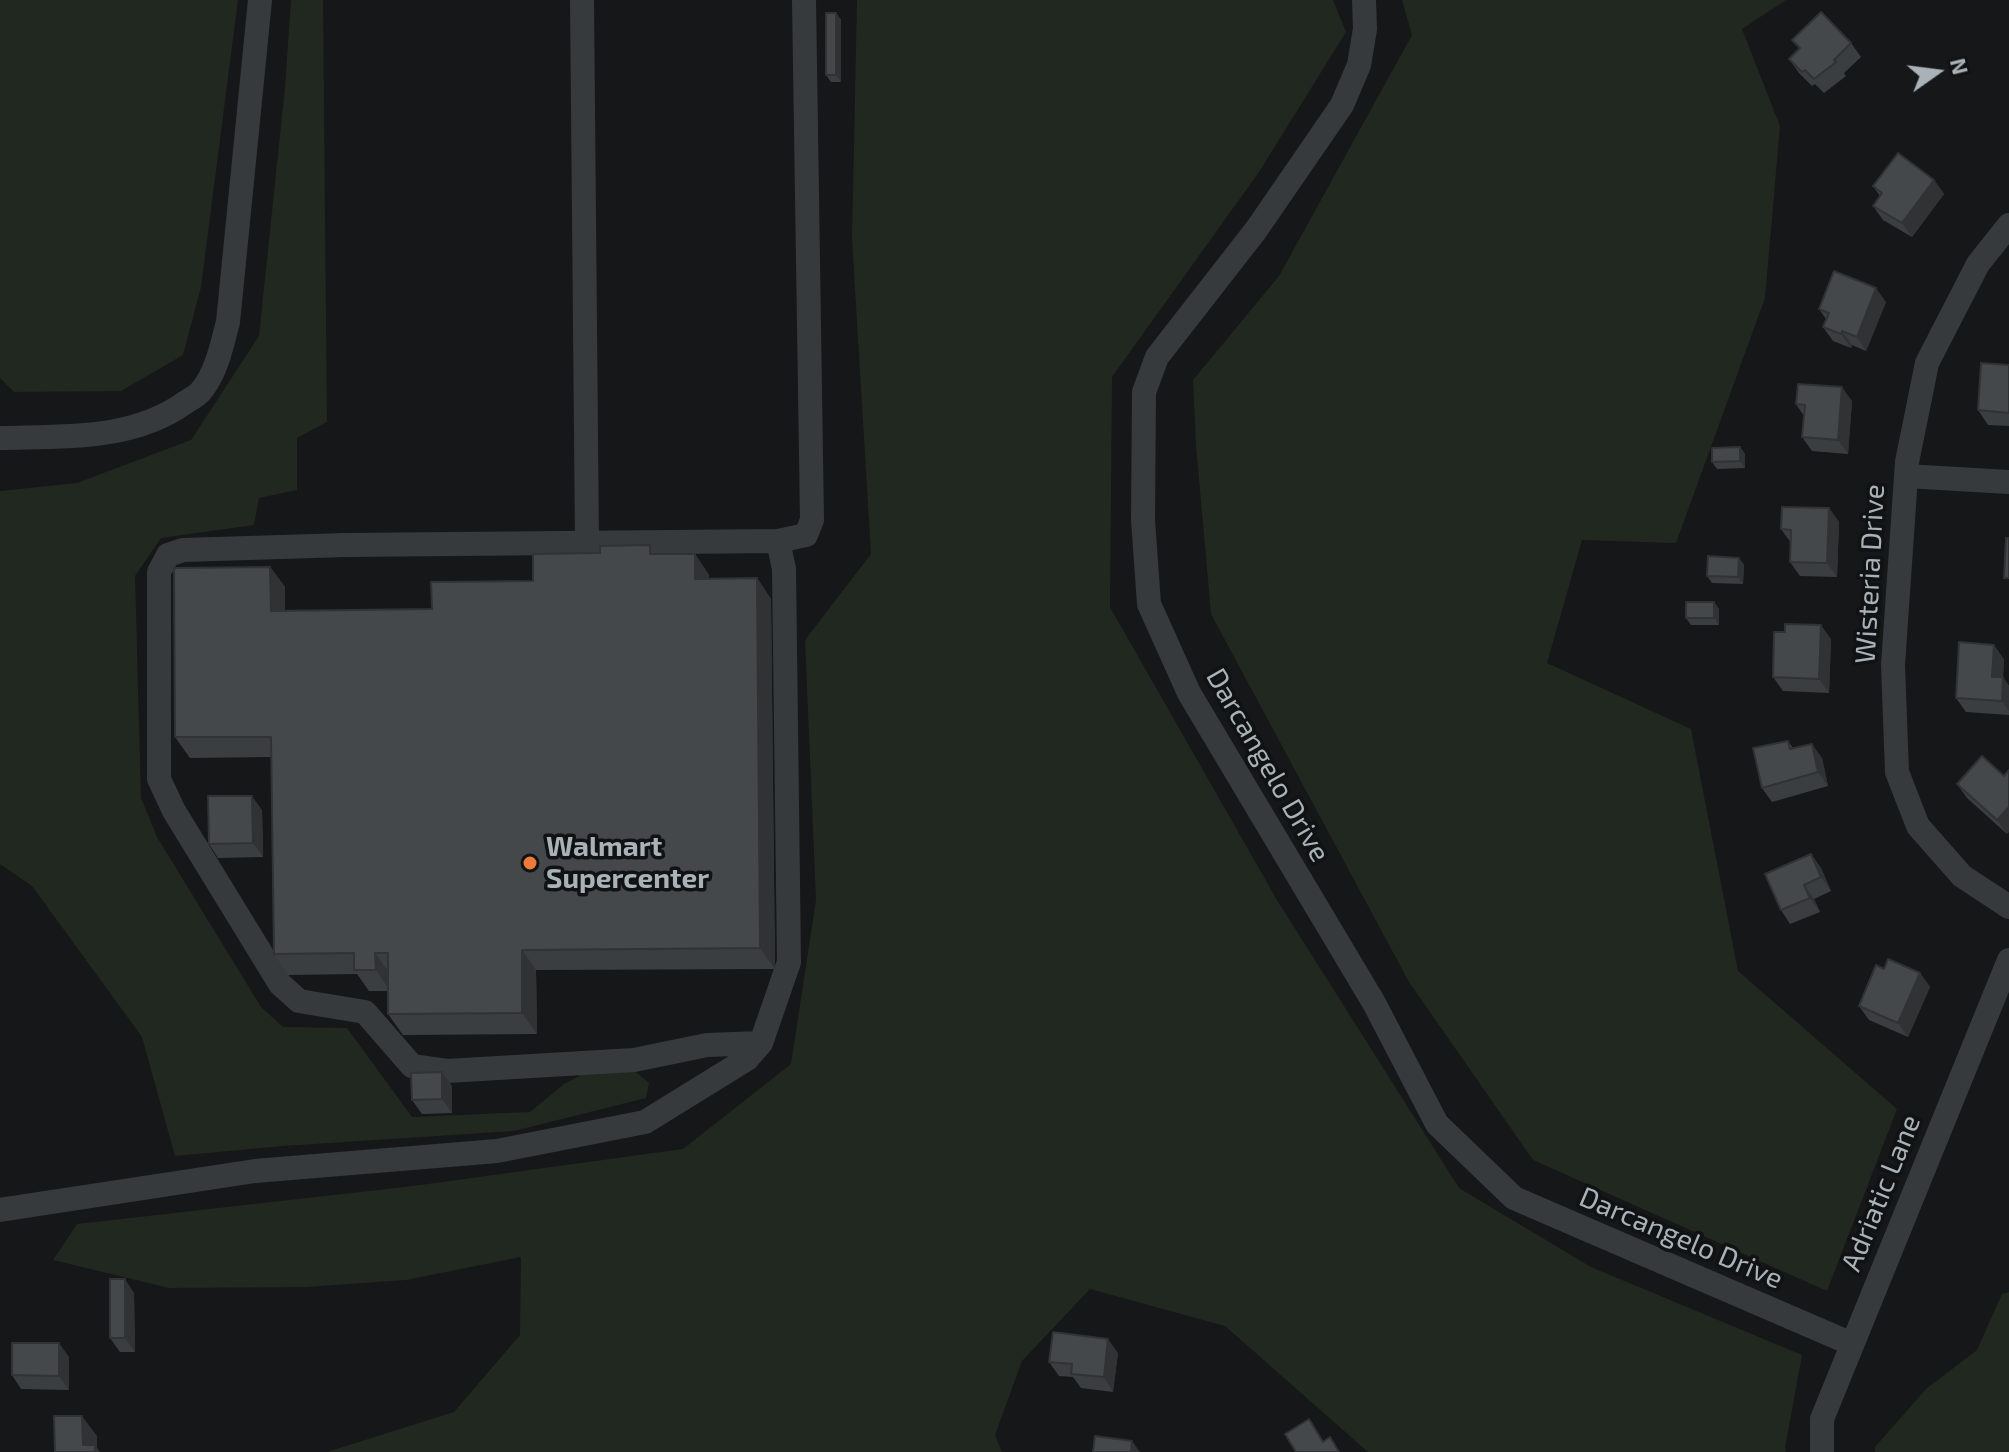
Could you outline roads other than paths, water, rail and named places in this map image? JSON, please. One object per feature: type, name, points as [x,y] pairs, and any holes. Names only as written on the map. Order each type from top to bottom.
[{"type":"street","points":[[0,438],[90,436],[136,427],[172,412],[201,391],[216,364],[228,322],[260,0]]},
{"type":"street","points":[[582,0],[587,542]]},
{"type":"street","points":[[761,1043],[707,1045],[634,1060],[447,1071],[412,1066],[365,1012],[299,1001],[280,984],[174,811],[159,779],[159,572],[168,555],[183,550],[778,541],[806,535],[812,520],[804,0]]},
{"type":"street","name":"Darcangelo Drive","points":[[1364,0],[1365,29],[1359,65],[1342,105],[1256,230],[1157,357],[1144,392],[1143,520],[1149,604],[1189,693],[1374,1003],[1437,1124],[1514,1198],[1852,1344]]},
{"type":"street","name":"Wisteria Drive","points":[[2009,225],[1978,264],[1927,363],[1906,476],[1893,665],[1897,772],[1918,826],[1962,876],[2009,907]]},
{"type":"street","points":[[1906,476],[2009,482]]},
{"type":"street","points":[[0,1210],[255,1171],[497,1151],[645,1122],[747,1059],[761,1043],[789,962],[784,569],[778,541]]},
{"type":"street","name":"Adriatic Lane","points":[[1822,1452],[1822,1419],[2009,960]]},
{"type":"place","name":"Walmart Supercenter","points":[[530,863]]}]
